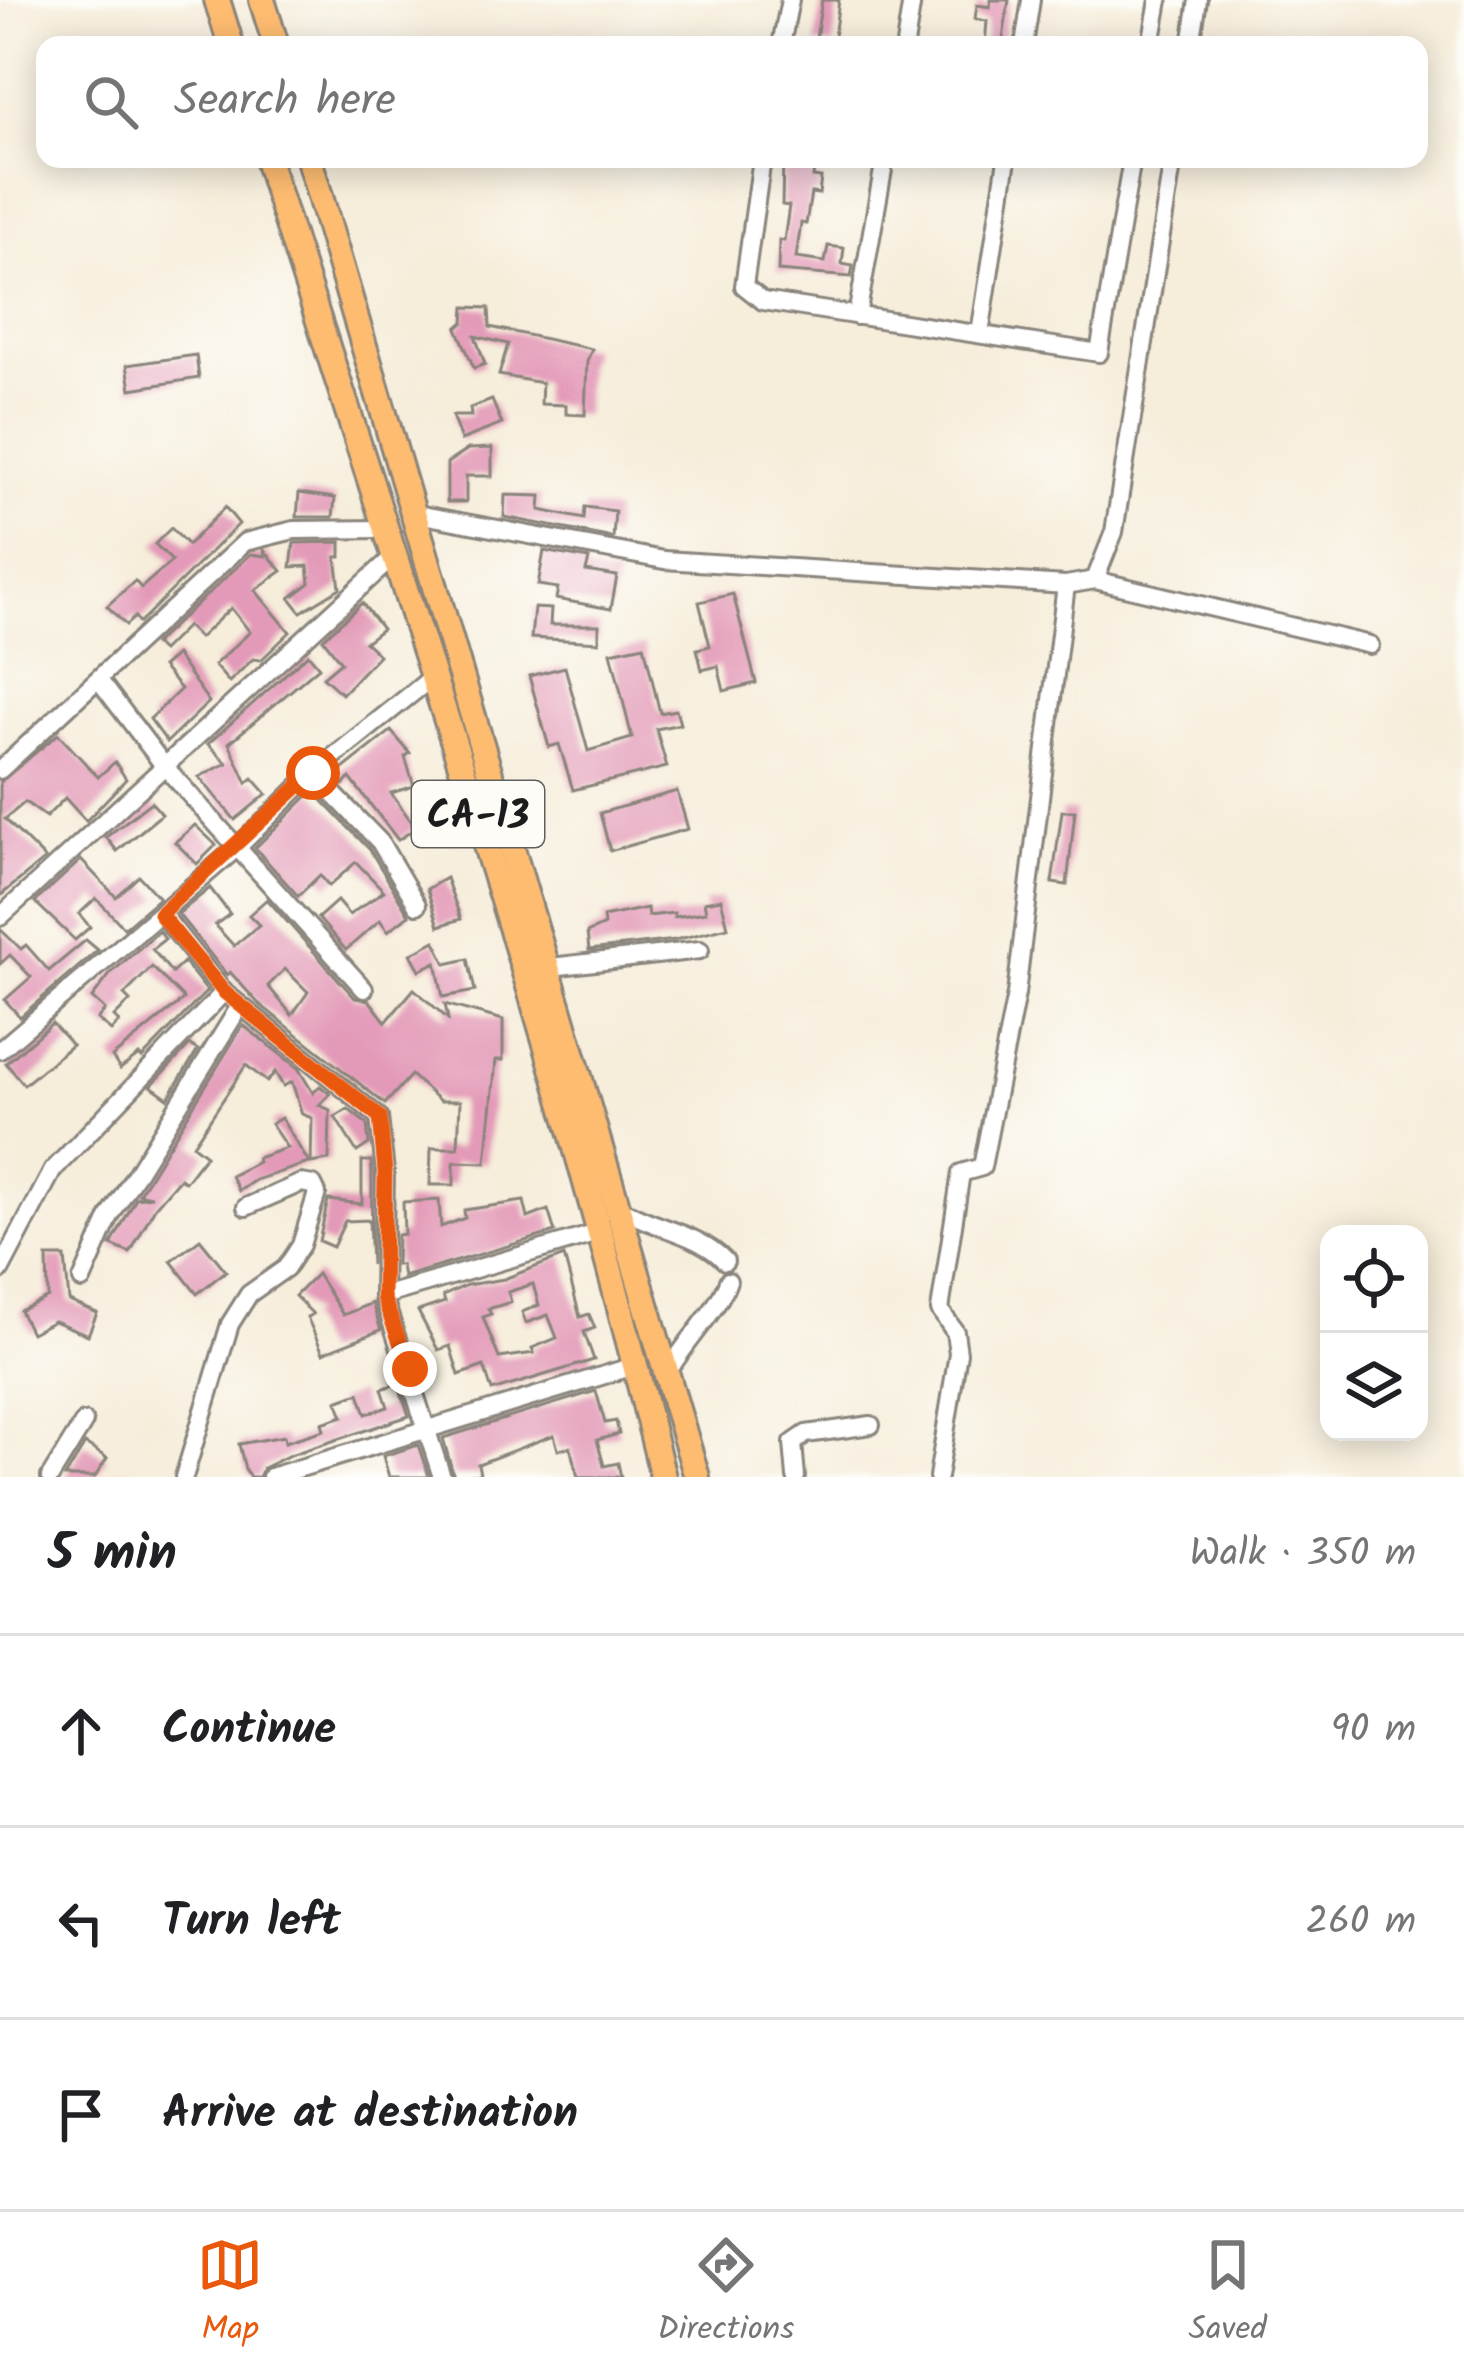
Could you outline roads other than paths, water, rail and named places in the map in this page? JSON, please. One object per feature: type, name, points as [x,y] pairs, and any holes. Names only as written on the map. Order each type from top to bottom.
[{"type":"highway","points":[[217,0],[228,36]]},
{"type":"highway","points":[[262,0],[273,36]]},
{"type":"highway","name":"CA-13","points":[[270,168],[392,558],[434,675],[601,1232],[663,1477]]},
{"type":"highway","name":"CA-13","points":[[312,168],[695,1467]]},
{"type":"highway","points":[[634,1366],[661,1393],[676,1395]]},
{"type":"highway","points":[[653,1436],[675,1440],[695,1467]]},
{"type":"street","points":[[784,36],[790,0]]},
{"type":"street","points":[[906,36],[912,0]]},
{"type":"street","points":[[1025,36],[1031,0]]},
{"type":"street","points":[[1153,36],[1159,0]]},
{"type":"street","points":[[1192,36],[1198,0]]},
{"type":"street","points":[[761,168],[744,286],[763,302],[1099,353],[1130,168]]},
{"type":"street","points":[[857,316],[883,168]]},
{"type":"street","points":[[980,334],[1006,168]]},
{"type":"street","points":[[1095,580],[1114,532],[1172,168]]},
{"type":"street","points":[[417,514],[664,560],[1066,585],[1095,580],[1370,645]]},
{"type":"street","points":[[0,770],[245,542],[294,530],[383,529]]},
{"type":"street","points":[[0,917],[392,558]]},
{"type":"street","points":[[938,1477],[958,1353],[955,1332],[940,1310],[961,1173],[982,1167],[1016,994],[1066,585]]},
{"type":"street","points":[[0,1050],[238,847],[313,773],[434,675]]},
{"type":"street","points":[[99,680],[165,767],[364,989]]},
{"type":"street","points":[[313,773],[380,842],[417,905]]},
{"type":"street","points":[[160,914],[224,992],[380,1117],[385,1172],[383,1297],[442,1477]]},
{"type":"street","points":[[551,967],[700,950]]},
{"type":"street","points":[[0,1271],[53,1170],[224,992]]},
{"type":"street","points":[[82,1280],[110,1216],[240,1006]]},
{"type":"street","points":[[184,1477],[230,1324],[249,1294],[286,1268],[302,1245],[317,1193],[313,1185],[301,1183],[246,1207]]},
{"type":"street","points":[[622,1209],[671,1234],[710,1245],[725,1261]]},
{"type":"street","points":[[383,1297],[601,1232]]},
{"type":"street","points":[[669,1370],[702,1316],[721,1300],[728,1281]]},
{"type":"street","points":[[271,1477],[634,1366]]},
{"type":"street","points":[[50,1477],[84,1423]]},
{"type":"street","points":[[796,1477],[793,1443],[806,1434],[871,1425]]}]
